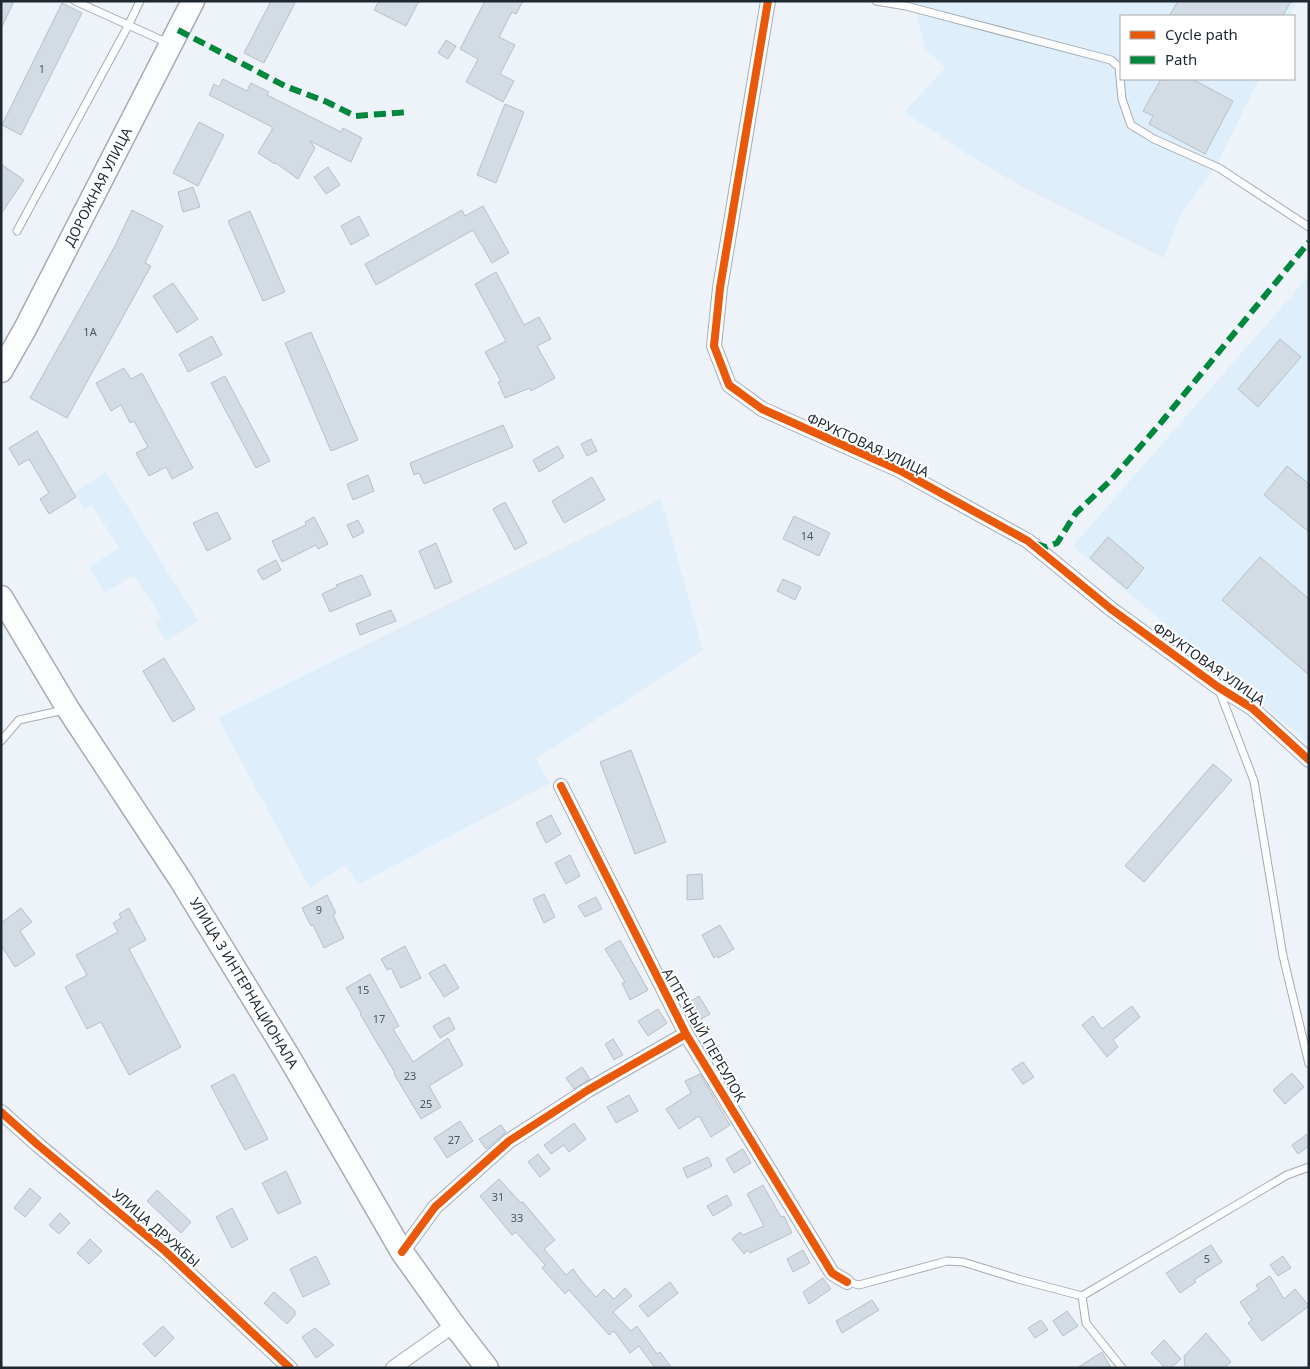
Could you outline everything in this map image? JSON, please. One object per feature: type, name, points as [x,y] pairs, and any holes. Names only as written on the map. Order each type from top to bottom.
[{"type":"main road","name":"ДОРОЖНАЯ УЛИЦА","points":[[1,371],[30,320],[193,1]]},
{"type":"main road","name":"УЛИЦА 3 ИНТЕРНАЦИОНАЛА","points":[[1,597],[68,709],[180,879],[263,1014],[402,1252],[487,1368]]},
{"type":"street","name":"ФРУКТОВАЯ УЛИЦА","points":[[768,1],[720,288],[714,346],[729,385],[762,409],[899,470],[1028,541],[1111,609],[1218,687],[1252,708],[1309,760]]},
{"type":"street","name":"АПТЕЧНЫЙ ПЕРЕУЛОК","points":[[561,786],[686,1034],[832,1273],[847,1282]]},
{"type":"street","points":[[402,1252],[435,1207],[509,1141],[588,1090],[686,1034]]},
{"type":"street","name":"УЛИЦА ДРУЖБЫ","points":[[1,1112],[165,1250],[290,1368]]},
{"type":"street","points":[[393,1368],[454,1325]]},
{"type":"lane","points":[[75,1],[172,44]]},
{"type":"lane","points":[[17,231],[140,1]]},
{"type":"lane","points":[[876,1],[906,6],[1112,60],[1119,67],[1120,78]]},
{"type":"lane","points":[[1120,80],[1122,99],[1132,125],[1154,139],[1219,168],[1309,227]]},
{"type":"lane","points":[[1218,687],[1254,781],[1283,956],[1309,1064]]},
{"type":"lane","points":[[1,742],[18,720],[68,709]]},
{"type":"lane","points":[[847,1282],[859,1285],[948,1261],[963,1262],[1082,1296],[1287,1175],[1309,1168]]},
{"type":"lane","points":[[1082,1296],[1086,1323],[1122,1368]]},
{"type":"shaded area","points":[[913,1],[1297,1],[1290,15],[1120,15],[1120,80],[1259,80],[1217,164],[1181,214],[1164,258],[1019,185],[967,154],[904,112],[946,67],[925,49]]},
{"type":"shaded area","points":[[1309,276],[1309,744],[1073,546]]},
{"type":"shaded area","points":[[106,472],[198,621],[166,641],[155,623],[162,619],[134,575],[105,593],[89,567],[119,548],[92,505],[85,509],[74,492]]},
{"type":"shaded area","points":[[661,499],[703,650],[536,759],[550,783],[359,884],[345,865],[310,888],[218,718]]},
{"type":"building","points":[[1,1],[14,1],[1,29]]},
{"type":"building","points":[[271,1],[296,1],[264,63],[244,53]]},
{"type":"building","points":[[379,1],[419,1],[406,26],[374,10]]},
{"type":"building","points":[[485,1],[523,1],[516,14],[512,12],[499,37],[515,45],[500,74],[514,81],[503,102],[466,82],[478,59],[460,49]]},
{"type":"building","points":[[1178,1],[1291,1],[1284,15],[1170,15]]},
{"type":"building","points":[[62,3],[82,13],[21,135],[2,125]]},
{"type":"building","points":[[446,40],[456,46],[448,59],[438,53]]},
{"type":"building","points":[[223,79],[247,91],[251,83],[269,92],[267,95],[341,132],[343,128],[362,138],[351,162],[310,141],[315,148],[298,179],[258,153],[272,127],[209,95],[214,84],[219,87]]},
{"type":"building","points":[[1160,80],[1194,80],[1233,101],[1205,154],[1149,124],[1153,116],[1143,111]]},
{"type":"building","points":[[505,104],[524,112],[496,183],[477,175]]},
{"type":"building","points":[[199,122],[224,135],[198,186],[173,173]]},
{"type":"building","points":[[1,164],[24,180],[1,214]]},
{"type":"building","points":[[328,167],[340,185],[326,194],[314,177]]},
{"type":"building","points":[[193,187],[200,207],[183,212],[178,192]]},
{"type":"building","points":[[483,206],[509,253],[492,263],[473,230],[376,285],[365,264],[462,210],[465,216]]},
{"type":"building","points":[[132,210],[163,226],[145,263],[151,266],[67,418],[30,398],[115,246]]},
{"type":"building","points":[[250,211],[285,292],[263,301],[228,221]]},
{"type":"building","points":[[359,216],[369,235],[351,245],[341,226]]},
{"type":"building","points":[[496,272],[524,325],[539,317],[551,339],[537,346],[555,378],[531,391],[530,388],[505,398],[498,382],[501,381],[485,352],[506,341],[475,284]]},
{"type":"building","points":[[173,283],[198,319],[177,333],[153,296]]},
{"type":"building","points":[[311,332],[358,440],[331,451],[285,343]]},
{"type":"building","points":[[212,336],[222,355],[188,372],[179,354]]},
{"type":"building","points":[[1280,339],[1301,357],[1258,407],[1238,389]]},
{"type":"building","points":[[124,368],[131,379],[142,373],[193,468],[172,479],[166,467],[149,476],[136,453],[148,447],[134,421],[130,423],[121,405],[111,411],[96,383]]},
{"type":"building","points":[[225,376],[270,461],[256,468],[211,383]]},
{"type":"building","points":[[503,425],[513,447],[424,484],[419,473],[414,475],[410,463]]},
{"type":"building","points":[[37,431],[76,497],[49,514],[40,499],[49,493],[29,459],[19,465],[9,448]]},
{"type":"building","points":[[591,439],[597,451],[587,456],[581,444]]},
{"type":"building","points":[[558,446],[564,457],[539,472],[533,460]]},
{"type":"building","points":[[1287,466],[1309,484],[1309,532],[1264,495]]},
{"type":"building","points":[[368,475],[374,491],[353,500],[347,484]]},
{"type":"building","points":[[592,477],[605,500],[564,523],[552,501]]},
{"type":"building","points":[[505,502],[527,543],[515,550],[493,509]]},
{"type":"building","points":[[217,512],[231,539],[207,551],[193,523]]},
{"type":"building","points":[[794,516],[830,533],[819,556],[783,539]]},
{"type":"building","points":[[314,517],[328,544],[318,549],[316,545],[282,562],[272,541],[306,525],[305,522]]},
{"type":"building","points":[[358,520],[364,532],[353,538],[347,525]]},
{"type":"building","points":[[1108,537],[1144,568],[1127,589],[1090,558]]},
{"type":"building","points":[[436,543],[452,582],[435,589],[419,551]]},
{"type":"building","points":[[1260,557],[1309,599],[1309,675],[1222,600]]},
{"type":"building","points":[[276,560],[281,570],[263,580],[257,570]]},
{"type":"building","points":[[362,575],[371,595],[330,612],[322,594],[337,587],[336,585]]},
{"type":"building","points":[[783,579],[801,587],[795,600],[777,591]]},
{"type":"building","points":[[391,610],[396,621],[360,635],[356,624]]},
{"type":"building","points":[[164,658],[195,709],[173,722],[143,671]]},
{"type":"building","points":[[631,750],[666,842],[635,854],[600,762]]},
{"type":"building","points":[[1213,764],[1232,780],[1144,882],[1125,866]]},
{"type":"building","points":[[551,815],[561,834],[546,843],[536,823]]},
{"type":"building","points":[[570,855],[580,876],[566,884],[555,863]]},
{"type":"building","points":[[702,874],[703,899],[687,900],[687,875]]},
{"type":"building","points":[[544,894],[555,917],[544,923],[533,899]]},
{"type":"building","points":[[327,895],[336,913],[333,915],[344,938],[324,948],[302,908]]},
{"type":"building","points":[[596,897],[602,909],[585,917],[578,906]]},
{"type":"building","points":[[21,908],[32,922],[20,931],[35,954],[15,967],[1,945],[1,923]]},
{"type":"building","points":[[129,908],[146,940],[129,949],[181,1047],[129,1075],[101,1022],[87,1029],[65,987],[87,975],[76,955],[118,932],[113,923],[121,918],[119,914]]},
{"type":"building","points":[[720,925],[734,949],[718,958],[716,956],[714,958],[702,935]]},
{"type":"building","points":[[620,940],[648,990],[630,1000],[622,983],[625,982],[605,949]]},
{"type":"building","points":[[405,946],[421,978],[401,988],[391,968],[387,970],[381,959]]},
{"type":"building","points":[[445,964],[459,988],[444,997],[429,973]]},
{"type":"building","points":[[370,974],[399,1026],[393,1029],[413,1062],[448,1038],[463,1065],[429,1086],[441,1107],[421,1119],[346,988]]},
{"type":"building","points":[[699,996],[710,1014],[701,1019],[690,1002]]},
{"type":"building","points":[[1132,1006],[1140,1017],[1113,1040],[1118,1047],[1107,1057],[1082,1025],[1093,1016],[1102,1029]]},
{"type":"building","points":[[658,1009],[667,1023],[648,1036],[638,1021]]},
{"type":"building","points":[[449,1017],[455,1029],[440,1038],[433,1026]]},
{"type":"building","points":[[613,1039],[623,1055],[614,1060],[605,1044]]},
{"type":"building","points":[[1023,1062],[1034,1077],[1023,1084],[1012,1069]]},
{"type":"building","points":[[582,1067],[590,1079],[574,1089],[566,1078]]},
{"type":"building","points":[[1292,1073],[1304,1087],[1285,1104],[1273,1090]]},
{"type":"building","points":[[234,1074],[268,1139],[245,1150],[211,1086]]},
{"type":"building","points":[[700,1074],[730,1125],[711,1137],[699,1116],[679,1129],[666,1109],[691,1093],[685,1081]]},
{"type":"building","points":[[629,1095],[638,1111],[616,1123],[607,1107]]},
{"type":"building","points":[[460,1121],[473,1141],[447,1158],[434,1138]]},
{"type":"building","points":[[574,1123],[586,1139],[569,1152],[564,1145],[551,1154],[544,1145]]},
{"type":"building","points":[[501,1125],[506,1132],[486,1149],[479,1139]]},
{"type":"building","points":[[1309,1133],[1309,1146],[1298,1154],[1292,1145]]},
{"type":"building","points":[[743,1149],[751,1163],[734,1173],[726,1159]]},
{"type":"building","points":[[538,1154],[550,1169],[540,1177],[528,1162]]},
{"type":"building","points":[[708,1157],[712,1166],[687,1178],[683,1168]]},
{"type":"building","points":[[286,1171],[301,1203],[278,1214],[262,1183]]},
{"type":"building","points":[[499,1179],[521,1203],[523,1202],[555,1240],[544,1249],[566,1275],[573,1269],[596,1297],[604,1289],[614,1299],[625,1288],[632,1296],[613,1312],[631,1331],[637,1326],[657,1354],[660,1352],[672,1368],[655,1368],[639,1346],[630,1353],[614,1331],[609,1335],[569,1290],[565,1294],[542,1268],[545,1265],[516,1232],[512,1235],[480,1196]]},
{"type":"building","points":[[763,1185],[781,1217],[784,1216],[792,1233],[750,1253],[748,1250],[744,1254],[732,1239],[740,1232],[743,1235],[764,1226],[747,1194]]},
{"type":"building","points":[[30,1188],[41,1198],[25,1217],[14,1208]]},
{"type":"building","points":[[157,1190],[191,1222],[181,1233],[147,1201]]},
{"type":"building","points":[[727,1195],[732,1205],[713,1216],[707,1206]]},
{"type":"building","points":[[232,1208],[248,1239],[232,1248],[216,1217]]},
{"type":"building","points":[[60,1213],[70,1223],[59,1234],[49,1225]]},
{"type":"building","points":[[90,1239],[102,1251],[89,1264],[77,1253]]},
{"type":"building","points":[[1211,1245],[1222,1262],[1194,1280],[1196,1282],[1180,1293],[1166,1273]]},
{"type":"building","points":[[803,1250],[810,1263],[793,1272],[787,1259]]},
{"type":"building","points":[[316,1256],[330,1284],[303,1297],[290,1269]]},
{"type":"building","points":[[1283,1256],[1291,1268],[1278,1276],[1270,1265]]},
{"type":"building","points":[[1270,1276],[1284,1299],[1295,1289],[1309,1306],[1262,1341],[1248,1323],[1252,1320],[1240,1302],[1259,1289],[1256,1285]]},
{"type":"building","points":[[823,1278],[831,1289],[809,1304],[803,1292]]},
{"type":"building","points":[[670,1282],[678,1293],[648,1317],[639,1306]]},
{"type":"building","points":[[274,1292],[295,1311],[295,1315],[287,1324],[264,1303]]},
{"type":"building","points":[[872,1300],[879,1310],[842,1333],[836,1321]]},
{"type":"building","points":[[1067,1311],[1078,1326],[1063,1336],[1053,1321]]},
{"type":"building","points":[[1041,1320],[1048,1330],[1035,1338],[1028,1328]]},
{"type":"building","points":[[163,1326],[174,1338],[155,1357],[143,1344]]},
{"type":"building","points":[[315,1328],[334,1345],[316,1358],[302,1337]]},
{"type":"building","points":[[1206,1333],[1231,1362],[1224,1368],[1185,1368],[1184,1356]]},
{"type":"building","points":[[1164,1340],[1181,1359],[1171,1368],[1165,1368],[1151,1353]]},
{"type":"building","points":[[1102,1352],[1111,1368],[1077,1368]]},
{"type":"marked path","points":[[178,30],[285,86],[327,102],[355,116],[409,112]]},
{"type":"marked path","points":[[1036,544],[1046,547],[1057,543],[1076,513],[1111,480],[1159,425],[1309,242]]},
{"type":"cycle path","points":[[768,1],[720,288],[714,346],[729,385],[762,409],[899,470],[1028,541],[1111,609],[1218,687],[1252,708],[1309,760]]},
{"type":"cycle path","points":[[561,786],[686,1034],[832,1273],[847,1282]]},
{"type":"cycle path","points":[[402,1252],[435,1207],[509,1141],[588,1090],[686,1034]]},
{"type":"cycle path","points":[[1,1112],[165,1251],[290,1368]]}]
